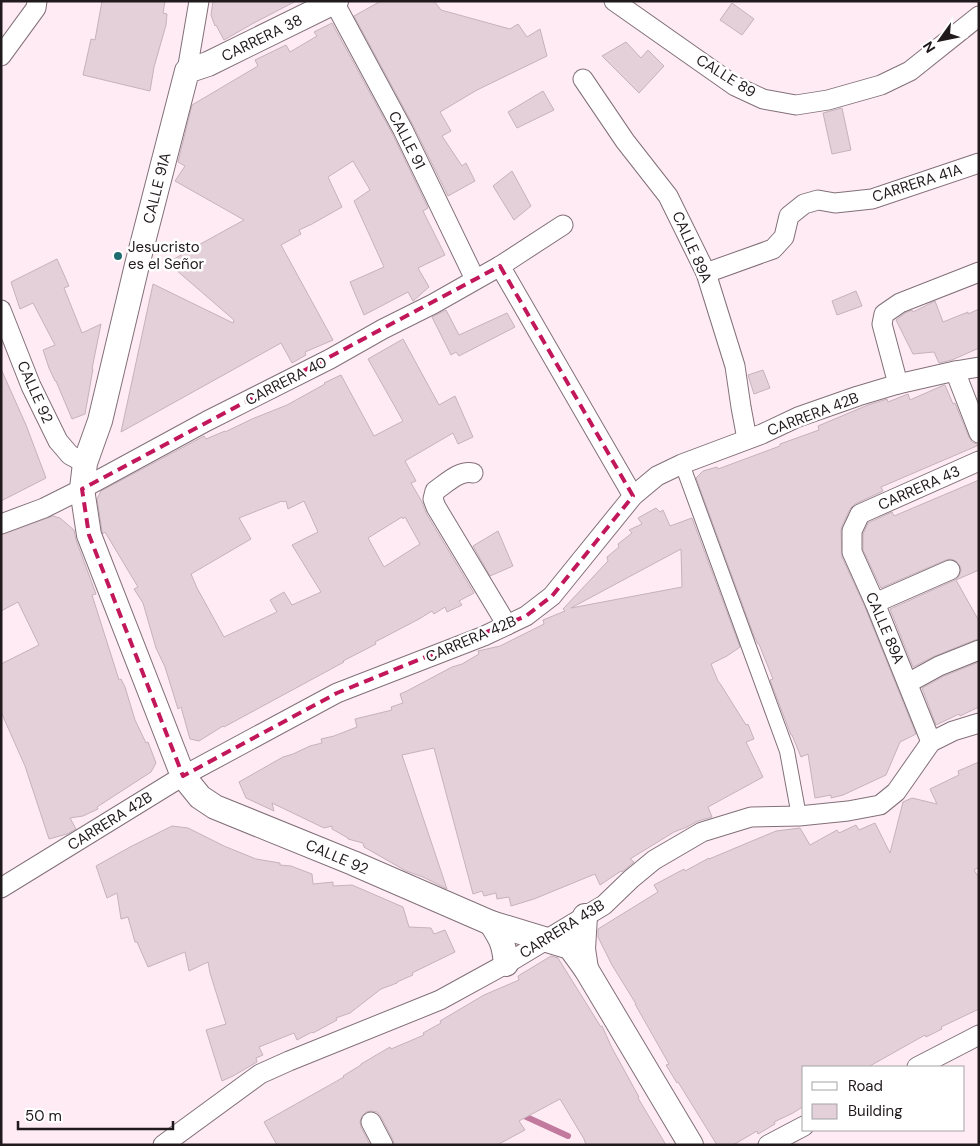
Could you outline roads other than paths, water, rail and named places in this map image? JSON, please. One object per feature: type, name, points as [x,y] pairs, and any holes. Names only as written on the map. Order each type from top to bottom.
[{"type":"street","points":[[1,56],[36,8],[37,1]]},
{"type":"street","name":"CALLE 91A","points":[[82,489],[85,463],[100,421],[137,265],[187,72],[199,1]]},
{"type":"street","name":"CALLE 89","points":[[614,1],[735,86],[764,99],[796,105],[828,100],[882,85],[910,71],[979,16]]},
{"type":"street","name":"CARRERA 38","points":[[187,72],[208,64],[335,2]]},
{"type":"street","name":"CALLE 91","points":[[335,2],[403,130],[475,279]]},
{"type":"street","name":"CALLE 89A","points":[[583,79],[625,140],[668,196],[706,273],[735,366],[747,439]]},
{"type":"street","name":"CARRERA 41A","points":[[706,273],[772,249],[784,237],[790,216],[804,204],[818,200],[835,204],[872,199],[979,163]]},
{"type":"street","name":"CARRERA 40","points":[[1,524],[44,508],[82,489],[330,359],[500,266],[563,226]]},
{"type":"street","points":[[500,266],[633,496]]},
{"type":"street","points":[[898,384],[882,324],[884,314],[900,303],[979,272]]},
{"type":"street","name":"CALLE 92","points":[[1,310],[31,386],[58,442],[70,455],[85,463]]},
{"type":"street","name":"CARRERA 42B","points":[[1,888],[183,776],[337,693],[484,636],[526,616],[552,596],[633,496],[657,476],[682,464],[762,434],[798,416],[898,384],[979,367]]},
{"type":"street","points":[[955,371],[979,433]]},
{"type":"street","name":"CARRERA 43","points":[[860,514],[979,461]]},
{"type":"street","points":[[682,464],[787,751],[804,816]]},
{"type":"street","points":[[474,473],[460,473],[435,491],[433,498],[436,507],[507,625]]},
{"type":"street","name":"CALLE 92","points":[[82,489],[88,535],[183,776],[200,796],[215,807],[353,863],[491,923],[570,947],[586,969],[690,1145]]},
{"type":"street","name":"CALLE 89A","points":[[860,514],[852,531],[852,552],[875,603],[931,742]]},
{"type":"street","points":[[875,603],[950,570]]},
{"type":"street","points":[[908,683],[939,666],[979,650]]},
{"type":"street","name":"CARRERA 43B","points":[[164,1145],[260,1074],[440,1000],[506,964],[604,905],[654,860],[702,832],[751,817],[804,816],[880,805],[896,792],[931,742],[952,731],[979,723]]},
{"type":"street","points":[[585,916],[583,949],[586,969]]},
{"type":"street","points":[[491,923],[504,946],[506,964]]},
{"type":"street","points":[[919,1066],[979,1035]]},
{"type":"street","points":[[371,1122],[383,1145]]},
{"type":"street","points":[[768,1145],[802,1127]]},
{"type":"waterway","points":[[520,1114],[568,1136]]},
{"type":"place","name":"Jesucristo es el Señor","points":[[118,256]]}]
